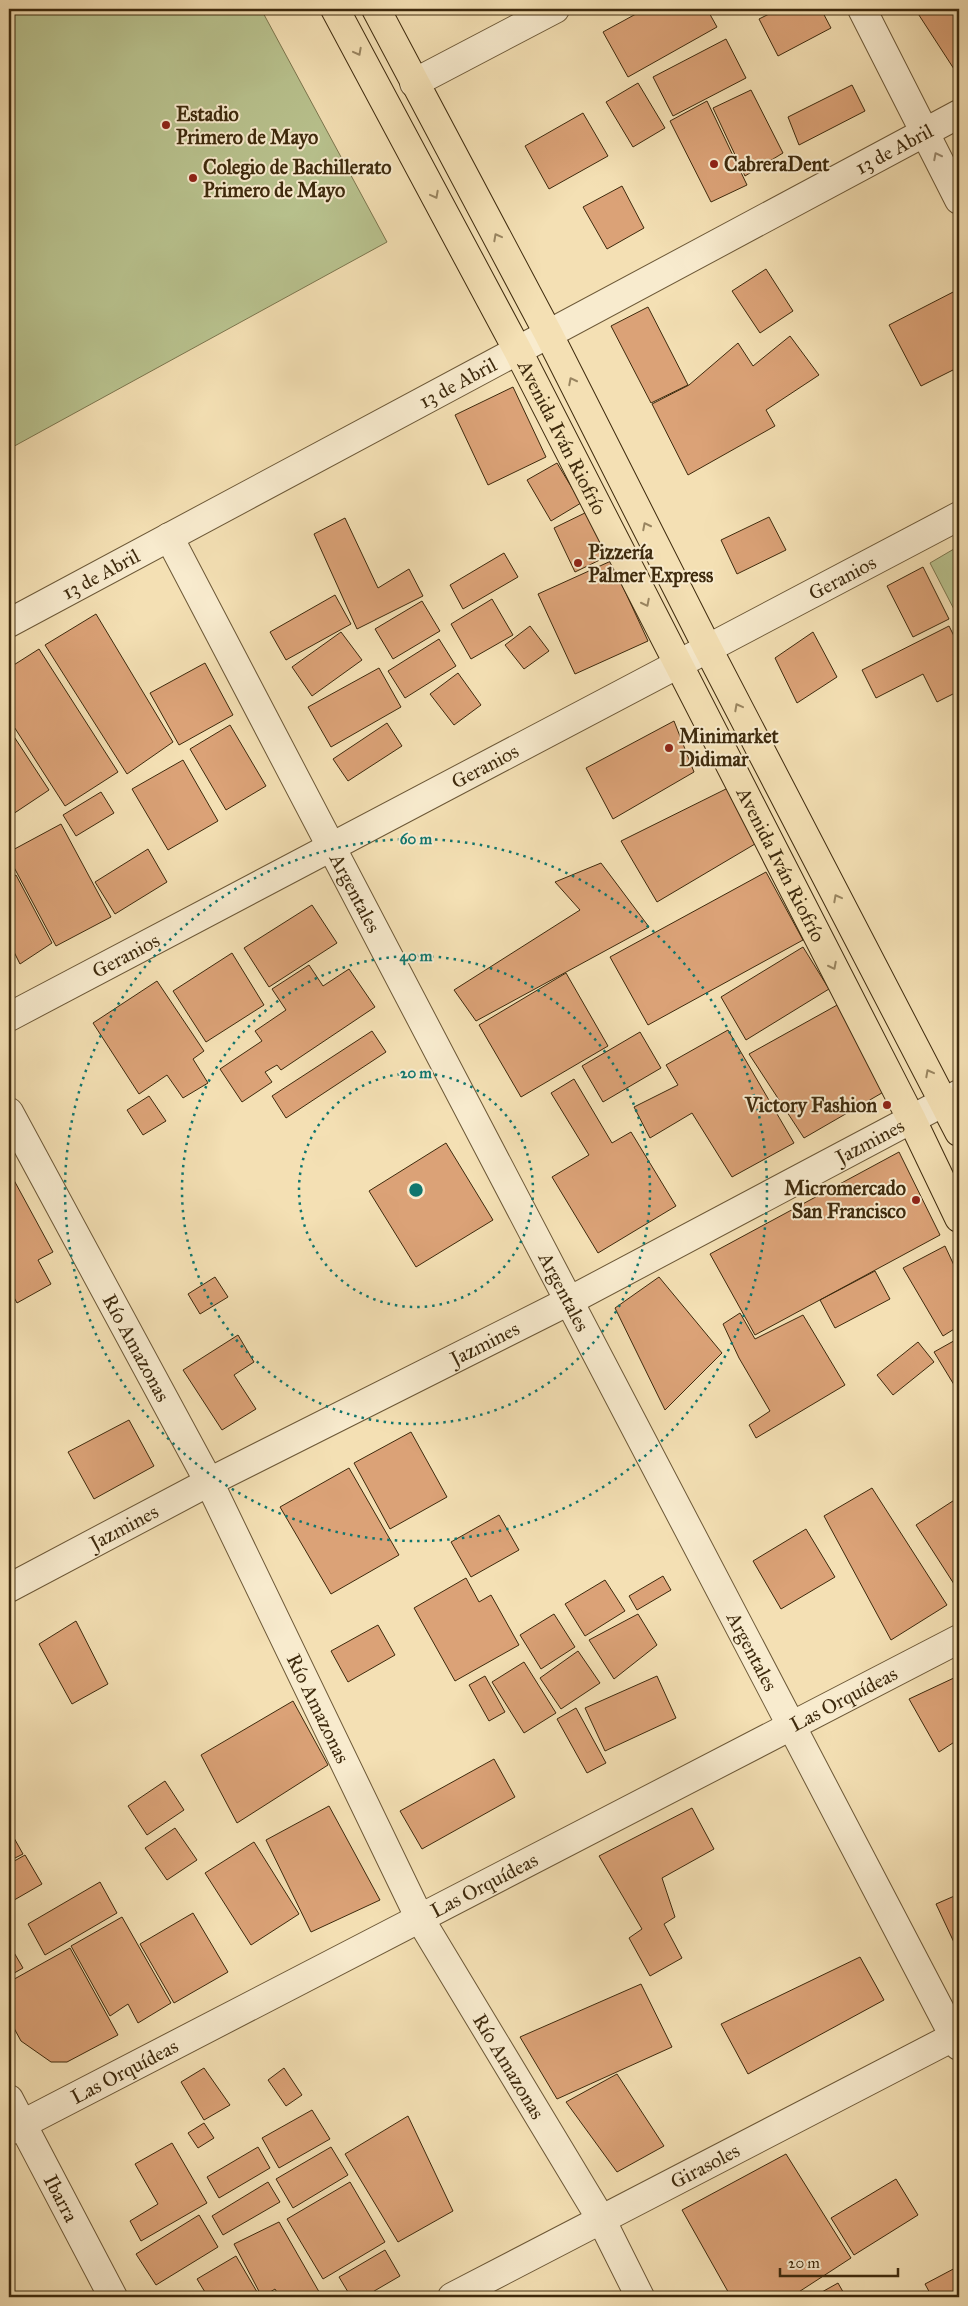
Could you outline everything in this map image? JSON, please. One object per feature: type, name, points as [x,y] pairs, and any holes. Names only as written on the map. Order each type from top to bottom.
[{"type":"main road","name":"Avenida Iván Riofrío","points":[[335,9],[518,351],[912,1120],[959,1218]]},
{"type":"main road","name":"Avenida Iván Riofrío","points":[[376,9],[549,335],[707,648],[951,1098],[959,1132]]},
{"type":"street","points":[[414,83],[554,9]]},
{"type":"street","points":[[862,9],[959,200]]},
{"type":"street","name":"13 de Abril","points":[[9,623],[959,114]]},
{"type":"street","name":"Geranios","points":[[9,1017],[677,663],[959,516]]},
{"type":"street","name":"Argentales","points":[[169,537],[791,1726],[958,2039]]},
{"type":"street","name":"Jazmines","points":[[9,1588],[209,1482],[569,1301],[951,1098]]},
{"type":"street","name":"Río Amazonas","points":[[9,1112],[209,1482],[420,1919],[601,2219],[640,2297]]},
{"type":"street","name":"Las Orquídeas","points":[[16,2128],[959,1638]]},
{"type":"street","name":"Girasoles","points":[[452,2297],[601,2219],[958,2039]]},
{"type":"street","name":"Ibarra","points":[[9,2099],[16,2128],[113,2297]]},
{"type":"green space","name":"Estadio Primero de Mayo","points":[[9,9],[261,9],[387,242],[9,449]]},
{"type":"green space","points":[[959,546],[959,619],[930,563]]},
{"type":"building","points":[[645,9],[707,9],[717,27],[628,77],[603,32]]},
{"type":"building","points":[[779,9],[821,9],[831,28],[778,56],[759,19]]},
{"type":"building","points":[[915,9],[959,9],[959,66],[954,69]]},
{"type":"building","points":[[726,39],[746,78],[673,116],[653,77]]},
{"type":"building","points":[[638,83],[665,128],[633,147],[606,102]]},
{"type":"building","points":[[852,85],[865,111],[799,145],[788,117]]},
{"type":"building","points":[[751,90],[783,153],[745,176],[713,108]]},
{"type":"building","name":"CabreraDent","points":[[707,101],[747,185],[711,202],[670,121]]},
{"type":"building","points":[[583,113],[608,156],[549,189],[525,146]]},
{"type":"building","points":[[622,186],[644,228],[607,249],[583,207]]},
{"type":"building","points":[[766,269],[793,311],[760,333],[732,291]]},
{"type":"building","points":[[959,289],[959,367],[921,386],[889,325]]},
{"type":"building","points":[[648,307],[688,385],[651,403],[611,326]]},
{"type":"building","points":[[790,336],[819,375],[766,410],[775,426],[688,475],[652,404],[689,385],[738,343],[753,366]]},
{"type":"building","points":[[513,387],[546,457],[488,485],[455,415]]},
{"type":"building","points":[[557,463],[581,503],[551,521],[527,480]]},
{"type":"building","points":[[589,511],[610,555],[575,572],[554,528]]},
{"type":"building","points":[[769,517],[786,550],[737,574],[721,540]]},
{"type":"building","points":[[345,518],[378,588],[409,569],[423,596],[357,629],[314,534]]},
{"type":"building","points":[[504,553],[518,577],[463,609],[450,585]]},
{"type":"building","points":[[611,561],[648,641],[575,674],[538,594]]},
{"type":"building","points":[[923,567],[949,619],[913,637],[887,586]]},
{"type":"building","points":[[335,595],[351,624],[286,660],[270,632]]},
{"type":"building","points":[[492,599],[513,635],[471,659],[451,624]]},
{"type":"building","points":[[422,601],[440,631],[393,659],[375,629]]},
{"type":"building","points":[[96,614],[173,742],[127,774],[45,645]]},
{"type":"building","points":[[530,626],[549,651],[524,669],[505,645]]},
{"type":"building","points":[[949,626],[959,646],[959,691],[937,702],[923,674],[876,698],[862,670]]},
{"type":"building","points":[[341,632],[362,660],[312,696],[292,667]]},
{"type":"building","points":[[813,632],[837,677],[797,703],[775,658]]},
{"type":"building","points":[[439,639],[456,666],[405,698],[388,671]]},
{"type":"building","points":[[39,649],[118,772],[65,806],[9,719],[9,668]]},
{"type":"building","points":[[205,663],[233,715],[179,745],[150,693]]},
{"type":"building","points":[[379,668],[401,707],[331,747],[308,707]]},
{"type":"building","points":[[458,673],[481,705],[454,725],[430,694]]},
{"type":"building","points":[[674,721],[694,772],[613,819],[586,768]]},
{"type":"building","points":[[387,723],[402,746],[348,781],[333,759]]},
{"type":"building","points":[[230,725],[266,786],[226,810],[190,749]]},
{"type":"building","points":[[9,729],[49,790],[10,816],[9,814]]},
{"type":"building","points":[[183,760],[218,821],[168,850],[132,789]]},
{"type":"building","points":[[732,786],[760,841],[657,902],[621,841]]},
{"type":"building","points":[[101,792],[114,813],[76,836],[63,815]]},
{"type":"building","points":[[61,824],[111,917],[56,946],[9,858],[9,852]]},
{"type":"building","points":[[148,849],[167,882],[115,914],[95,882]]},
{"type":"building","points":[[601,863],[649,927],[476,1021],[454,990],[580,910],[555,882]]},
{"type":"building","points":[[766,872],[803,940],[648,1025],[610,957]]},
{"type":"building","points":[[16,875],[52,943],[20,964],[9,942],[9,879]]},
{"type":"building","points":[[312,905],[337,943],[269,987],[244,948]]},
{"type":"building","points":[[803,947],[829,989],[746,1040],[721,997]]},
{"type":"building","points":[[232,953],[264,1005],[206,1042],[173,991]]},
{"type":"building","points":[[309,965],[323,986],[349,969],[375,1007],[281,1070],[277,1065],[265,1072],[272,1082],[242,1102],[220,1069],[262,1041],[255,1031],[286,1010],[272,989]]},
{"type":"building","points":[[566,973],[608,1046],[521,1097],[479,1025]]},
{"type":"building","points":[[157,981],[204,1051],[193,1059],[208,1083],[183,1098],[167,1075],[139,1094],[93,1023]]},
{"type":"building","points":[[839,1004],[887,1090],[804,1138],[749,1054]]},
{"type":"building","points":[[728,1030],[794,1143],[732,1177],[692,1113],[650,1138],[634,1107],[678,1085],[666,1065]]},
{"type":"building","points":[[372,1031],[386,1052],[286,1118],[272,1096]]},
{"type":"building","points":[[640,1032],[661,1068],[603,1102],[582,1066]]},
{"type":"building","points":[[574,1079],[612,1143],[631,1132],[676,1206],[598,1253],[552,1177],[589,1155],[551,1093]]},
{"type":"building","points":[[149,1096],[166,1121],[143,1135],[127,1110]]},
{"type":"building","points":[[446,1143],[493,1220],[416,1267],[369,1191]]},
{"type":"building","points":[[899,1152],[940,1235],[755,1335],[710,1254]]},
{"type":"building","points":[[9,1171],[53,1252],[38,1260],[51,1284],[17,1303],[9,1288]]},
{"type":"building","points":[[945,1246],[959,1276],[959,1326],[943,1336],[903,1268]]},
{"type":"building","points":[[875,1271],[890,1299],[835,1328],[820,1300]]},
{"type":"building","points":[[215,1277],[228,1297],[200,1314],[188,1294]]},
{"type":"building","points":[[659,1277],[722,1353],[665,1410],[615,1308]]},
{"type":"building","points":[[740,1313],[755,1339],[803,1315],[845,1385],[756,1438],[749,1425],[770,1411],[739,1358],[723,1324]]},
{"type":"building","points":[[238,1335],[254,1362],[234,1375],[256,1409],[222,1430],[183,1370]]},
{"type":"building","points":[[959,1338],[959,1393],[934,1352]]},
{"type":"building","points":[[918,1342],[934,1362],[893,1395],[877,1375]]},
{"type":"building","points":[[129,1420],[154,1466],[94,1499],[68,1452]]},
{"type":"building","points":[[411,1432],[447,1497],[390,1529],[354,1463]]},
{"type":"building","points":[[349,1468],[399,1555],[331,1594],[280,1507]]},
{"type":"building","points":[[872,1488],[947,1605],[891,1640],[824,1516]]},
{"type":"building","points":[[959,1497],[959,1584],[956,1587],[916,1525]]},
{"type":"building","points":[[499,1515],[519,1550],[471,1577],[451,1542]]},
{"type":"building","points":[[806,1529],[835,1577],[781,1609],[753,1561]]},
{"type":"building","points":[[663,1576],[671,1590],[637,1610],[629,1596]]},
{"type":"building","points":[[466,1578],[479,1602],[491,1595],[519,1645],[455,1681],[414,1608]]},
{"type":"building","points":[[605,1580],[625,1611],[585,1636],[565,1604]]},
{"type":"building","points":[[554,1614],[575,1647],[541,1669],[520,1635]]},
{"type":"building","points":[[638,1614],[657,1645],[614,1679],[589,1640]]},
{"type":"building","points":[[76,1621],[108,1684],[72,1704],[39,1644]]},
{"type":"building","points":[[378,1625],[395,1655],[348,1682],[331,1651]]},
{"type":"building","points":[[578,1651],[600,1683],[561,1709],[540,1678]]},
{"type":"building","points":[[524,1662],[556,1713],[524,1733],[492,1682]]},
{"type":"building","points":[[485,1676],[505,1712],[489,1721],[469,1685]]},
{"type":"building","points":[[657,1676],[676,1718],[605,1751],[585,1708]]},
{"type":"building","points":[[956,1677],[959,1683],[959,1739],[939,1752],[909,1699]]},
{"type":"building","points":[[293,1701],[328,1765],[237,1823],[201,1755]]},
{"type":"building","points":[[576,1708],[606,1763],[587,1773],[557,1719]]},
{"type":"building","points":[[494,1759],[515,1797],[422,1849],[400,1811]]},
{"type":"building","points":[[165,1781],[184,1810],[147,1835],[128,1806]]},
{"type":"building","points":[[329,1806],[380,1900],[311,1932],[266,1840]]},
{"type":"building","points":[[692,1808],[714,1849],[662,1878],[675,1917],[664,1924],[682,1958],[650,1976],[629,1938],[642,1929],[599,1856]]},
{"type":"building","points":[[175,1828],[197,1860],[167,1880],[145,1848]]},
{"type":"building","points":[[9,1829],[23,1854],[9,1861]]},
{"type":"building","points":[[254,1842],[299,1914],[251,1945],[205,1873]]},
{"type":"building","points":[[25,1855],[42,1884],[9,1903],[9,1864]]},
{"type":"building","points":[[100,1882],[117,1913],[45,1955],[28,1924]]},
{"type":"building","points":[[959,1894],[959,1953],[936,1904]]},
{"type":"building","points":[[193,1913],[228,1972],[174,2003],[140,1944]]},
{"type":"building","points":[[122,1917],[171,2003],[138,2023],[128,2004],[110,2016],[71,1946]]},
{"type":"building","points":[[9,1944],[23,1968],[9,1976]]},
{"type":"building","points":[[70,1948],[118,2035],[67,2062],[51,2062],[21,2041],[9,2019],[9,1982]]},
{"type":"building","points":[[860,1957],[884,2000],[748,2074],[721,2024]]},
{"type":"building","points":[[641,1984],[672,2047],[557,2099],[520,2037]]},
{"type":"building","points":[[204,2068],[230,2105],[204,2120],[181,2082]]},
{"type":"building","points":[[284,2068],[302,2095],[286,2106],[268,2080]]},
{"type":"building","points":[[617,2074],[664,2146],[617,2172],[566,2102]]},
{"type":"building","points":[[312,2110],[330,2139],[279,2168],[262,2138]]},
{"type":"building","points":[[408,2116],[453,2211],[398,2242],[345,2154]]},
{"type":"building","points":[[204,2123],[214,2138],[198,2148],[188,2133]]},
{"type":"building","points":[[172,2143],[207,2203],[141,2241],[130,2221],[158,2204],[135,2164]]},
{"type":"building","points":[[258,2147],[270,2168],[219,2198],[207,2177]]},
{"type":"building","points":[[331,2147],[348,2175],[293,2208],[276,2179]]},
{"type":"building","points":[[786,2154],[851,2258],[791,2297],[731,2297],[682,2210]]},
{"type":"building","points":[[896,2179],[918,2215],[854,2255],[831,2218]]},
{"type":"building","points":[[268,2182],[280,2202],[223,2235],[212,2216]]},
{"type":"building","points":[[350,2182],[385,2242],[323,2279],[287,2219]]},
{"type":"building","points":[[199,2215],[218,2247],[156,2285],[136,2254]]},
{"type":"building","points":[[279,2222],[322,2297],[280,2297],[275,2289],[262,2297],[234,2244]]},
{"type":"building","points":[[385,2250],[400,2276],[364,2297],[351,2297],[339,2277]]},
{"type":"building","points":[[236,2256],[260,2297],[208,2297],[197,2279]]},
{"type":"building","points":[[959,2266],[959,2297],[932,2297],[925,2284]]},
{"type":"building","points":[[9,2282],[18,2297],[9,2297]]},
{"type":"building","points":[[838,2283],[846,2297],[813,2297]]},
{"type":"place","name":"Estadio Primero de Mayo","points":[[166,125]]},
{"type":"place","name":"CabreraDent","points":[[714,164]]},
{"type":"place","name":"Colegio de Bachillerato Primero de Mayo","points":[[193,178]]},
{"type":"place","name":"Pizzería Palmer Express","points":[[578,563]]},
{"type":"place","name":"Minimarket Didimar","points":[[669,748]]},
{"type":"place","name":"Victory Fashion","points":[[887,1105]]},
{"type":"place","name":"Micromercado San Francisco","points":[[916,1200]]}]
